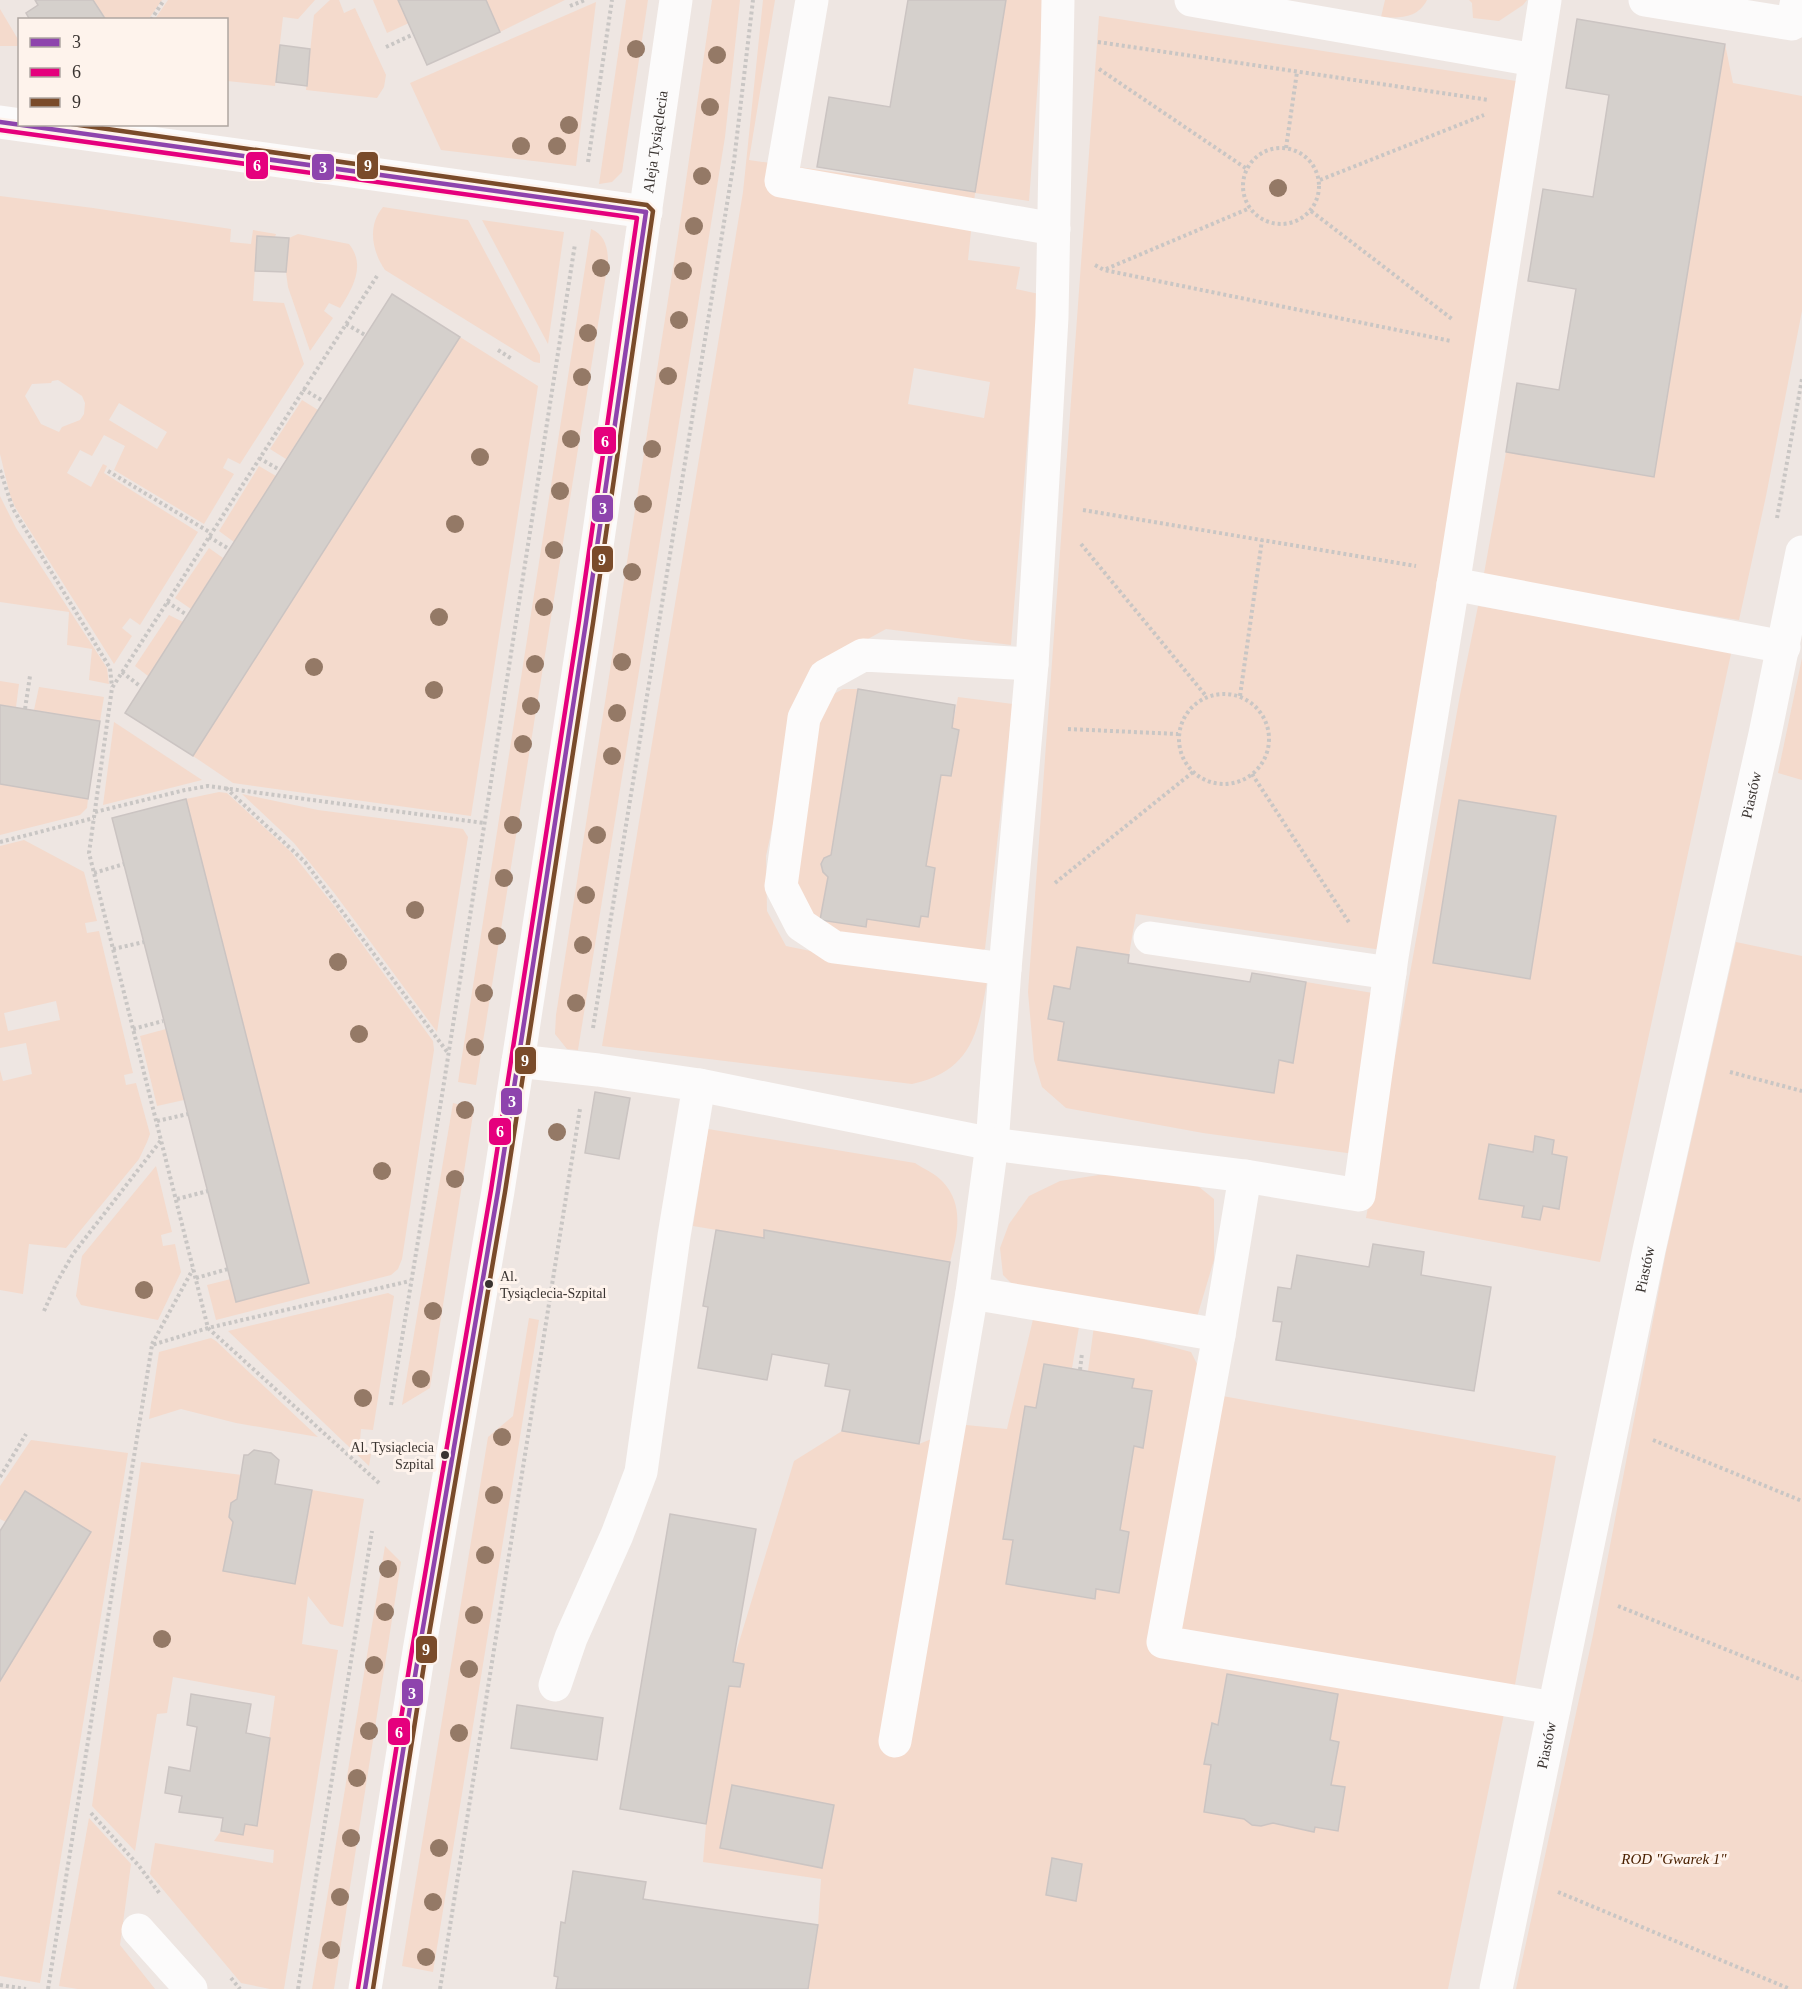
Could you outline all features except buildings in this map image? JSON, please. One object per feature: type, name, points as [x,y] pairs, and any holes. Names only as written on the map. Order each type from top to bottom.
[{"type":"street","name":"Aleja Tysiąclecia","points":[[365,1989],[419,1651],[498,1191],[586,622],[676,0]]},
{"type":"street","points":[[812,0],[781,181],[1054,229]]},
{"type":"street","points":[[895,1741],[972,1293],[992,1144],[1032,664],[1052,317],[1058,0]]},
{"type":"street","points":[[1191,0],[1535,60]]},
{"type":"street","points":[[518,1061],[586,1068],[699,1085],[992,1144],[1245,1176],[1359,1195],[1390,973],[1545,0]]},
{"type":"street","points":[[1645,0],[1797,17]]},
{"type":"street","points":[[0,122],[18,125]]},
{"type":"street","points":[[29,126],[646,212]]},
{"type":"street","name":"Piastów","points":[[1496,1989],[1649,1250],[1784,647],[1802,552]]},
{"type":"street","points":[[1454,579],[1784,647]]},
{"type":"street","points":[[1005,969],[834,947],[801,925],[781,886],[804,718],[825,676],[863,655],[1032,664]]},
{"type":"street","points":[[1150,938],[1390,973]]},
{"type":"street","points":[[555,1685],[571,1638],[617,1535],[641,1472],[674,1236],[699,1085]]},
{"type":"street","points":[[1245,1176],[1219,1335],[1163,1642],[1554,1708]]},
{"type":"street","points":[[972,1293],[1219,1335]]},
{"type":"street","points":[[138,1930],[191,1989]]},
{"type":"path","points":[[152,18],[164,0]]},
{"type":"path","points":[[570,6],[585,0]]},
{"type":"path","points":[[586,172],[612,0]]},
{"type":"path","points":[[440,1989],[586,1068],[734,161],[753,0]]},
{"type":"path","points":[[386,47],[414,34]]},
{"type":"path","points":[[1097,41],[1490,100]]},
{"type":"path","points":[[1097,67],[1247,169]]},
{"type":"path","points":[[1286,148],[1297,72]]},
{"type":"path","points":[[1320,180],[1491,112]]},
{"type":"path","points":[[1275,148],[1286,148],[1308,159],[1316,169],[1320,180],[1316,202],[1311,211],[1291,223],[1280,224],[1268,222],[1258,216],[1245,199],[1244,189],[1247,169],[1263,152],[1275,148]]},
{"type":"path","points":[[1085,261],[1104,270],[1250,208]]},
{"type":"path","points":[[1311,211],[1458,323]]},
{"type":"path","points":[[391,1405],[449,1053],[576,243]]},
{"type":"path","points":[[1096,270],[1490,349]]},
{"type":"path","points":[[112,688],[377,276]]},
{"type":"path","points":[[346,324],[365,335]]},
{"type":"path","points":[[498,350],[512,359]]},
{"type":"path","points":[[1776,528],[1802,379]]},
{"type":"path","points":[[303,389],[323,400]]},
{"type":"path","points":[[259,458],[280,470]]},
{"type":"path","points":[[0,470],[13,509],[110,668],[112,688],[89,853],[208,1328],[379,1483]]},
{"type":"path","points":[[108,471],[229,549]]},
{"type":"path","points":[[1080,509],[1262,540],[1454,579]]},
{"type":"path","points":[[1240,696],[1262,540]]},
{"type":"path","points":[[1079,542],[1206,696]]},
{"type":"path","points":[[167,602],[187,615]]},
{"type":"path","points":[[122,672],[141,687]]},
{"type":"path","points":[[25,709],[30,676]]},
{"type":"path","points":[[1229,693],[1240,696],[1252,703],[1261,713],[1267,725],[1270,738],[1265,758],[1252,774],[1241,781],[1216,784],[1203,780],[1193,772],[1181,755],[1178,734],[1181,722],[1187,711],[1206,696],[1229,693]]},
{"type":"path","points":[[1064,729],[1178,734]]},
{"type":"path","points":[[1054,883],[1193,772]]},
{"type":"path","points":[[1252,774],[1353,928]]},
{"type":"path","points":[[95,812],[208,786],[484,823]]},
{"type":"path","points":[[225,787],[305,862],[449,1053]]},
{"type":"path","points":[[0,842],[94,818]]},
{"type":"path","points":[[94,873],[124,864]]},
{"type":"path","points":[[113,949],[144,942]]},
{"type":"path","points":[[134,1029],[163,1021]]},
{"type":"path","points":[[1692,1062],[1802,1091]]},
{"type":"path","points":[[157,1121],[188,1114]]},
{"type":"path","points":[[44,1311],[73,1254],[162,1139]]},
{"type":"path","points":[[177,1199],[208,1191]]},
{"type":"path","points":[[48,1989],[152,1345],[194,1268]]},
{"type":"path","points":[[196,1278],[228,1269]]},
{"type":"path","points":[[152,1345],[208,1328],[410,1281]]},
{"type":"path","points":[[1613,1424],[1802,1501]]},
{"type":"path","points":[[0,1477],[26,1434]]},
{"type":"path","points":[[298,1989],[372,1531]]},
{"type":"path","points":[[1578,1591],[1802,1680]]},
{"type":"path","points":[[91,1813],[96,1818]]},
{"type":"path","points":[[1519,1878],[1538,1883],[1790,1989]]},
{"type":"path","points":[[0,1985],[26,1989]]},
{"type":"green space","points":[[93,0],[162,0],[149,18],[105,18]]},
{"type":"green space","points":[[168,0],[315,0],[298,19],[283,17],[275,86],[228,81],[228,18],[156,18]]},
{"type":"green space","points":[[330,0],[339,0],[344,13],[355,8],[386,75],[384,87],[377,98],[306,90],[314,15]]},
{"type":"green space","points":[[373,0],[398,0],[409,23],[387,33]]},
{"type":"green space","points":[[486,0],[565,0],[500,32]]},
{"type":"green space","points":[[626,0],[648,0],[622,172],[612,182],[599,184]]},
{"type":"green space","points":[[712,0],[740,0],[725,137],[578,1050],[567,1049],[555,1034],[556,1015],[678,236]]},
{"type":"green space","points":[[763,0],[775,0],[749,160],[974,192],[1006,0],[1044,0],[1029,201],[975,193],[968,260],[1020,267],[1016,289],[1039,294],[1011,645],[886,629],[839,655],[799,706],[766,856],[767,911],[786,946],[869,963],[987,981],[980,1018],[968,1048],[947,1070],[932,1078],[912,1084],[602,1046],[743,192]],"holes":[[[914,368],[990,382],[984,418],[908,404]]]},
{"type":"green space","points":[[1385,0],[1427,0],[1413,14],[1401,17],[1381,17]]},
{"type":"green space","points":[[1469,0],[1527,0],[1499,21],[1473,18],[1472,3]]},
{"type":"green space","points":[[596,2],[576,166],[441,150],[410,83]]},
{"type":"green space","points":[[0,9],[18,39],[18,46],[0,46]]},
{"type":"green space","points":[[1099,16],[1516,81],[1382,950],[1136,914],[1129,955],[1077,947],[1070,989],[1054,986],[1048,1019],[1064,1022],[1058,1060],[1274,1093],[1279,1060],[1293,1062],[1306,982],[1379,994],[1354,1154],[1203,1133],[1066,1108],[1042,1087],[1034,1060],[1028,992]]},
{"type":"green space","points":[[1725,44],[1733,83],[1802,96],[1802,311],[1739,620],[1483,579],[1506,452],[1654,476]]},
{"type":"green space","points":[[0,196],[231,229],[230,242],[251,244],[253,230],[276,234],[275,237],[257,236],[253,301],[284,303],[304,364],[240,464],[228,458],[223,468],[234,474],[204,524],[114,470],[125,446],[104,435],[92,456],[80,450],[67,473],[91,487],[103,464],[107,466],[104,473],[198,532],[140,625],[130,618],[122,628],[132,636],[114,664],[15,507],[0,454]],"holes":[[[58,380],[82,396],[85,403],[84,414],[80,420],[62,427],[59,432],[41,424],[25,396],[32,384],[51,383]],[[119,403],[167,432],[157,449],[109,420]]]},
{"type":"green space","points":[[383,207],[468,220],[540,355],[540,363],[534,362],[385,270],[374,247],[373,238],[375,222]]},
{"type":"green space","points":[[482,220],[564,232],[548,344]]},
{"type":"green space","points":[[591,229],[603,238],[608,262],[476,1085],[458,1082]]},
{"type":"green space","points":[[298,234],[349,244],[357,260],[356,276],[349,293],[340,308],[329,303],[324,311],[333,318],[310,351],[288,287],[286,272],[289,238]]},
{"type":"green space","points":[[460,337],[538,386],[471,816],[233,783],[193,756]]},
{"type":"green space","points":[[302,400],[318,410],[286,459],[270,449]]},
{"type":"green space","points":[[259,466],[276,476],[234,542],[219,531]]},
{"type":"green space","points":[[0,496],[16,528],[107,668],[109,684],[89,680],[92,649],[67,645],[69,612],[0,602]]},
{"type":"green space","points":[[209,548],[223,558],[191,609],[175,598]]},
{"type":"green space","points":[[1478,606],[1732,649],[1600,1262],[1366,1218]],"holes":[[[1459,800],[1556,816],[1530,979],[1433,963]],[[1535,1137],[1554,1140],[1552,1154],[1567,1157],[1559,1208],[1543,1206],[1540,1220],[1522,1217],[1524,1206],[1480,1199],[1489,1145],[1533,1152]]]},
{"type":"green space","points":[[169,615],[183,622],[148,676],[135,666]]},
{"type":"green space","points":[[1802,658],[1802,780],[1778,773]]},
{"type":"green space","points":[[0,681],[19,684],[16,707],[0,705]]},
{"type":"green space","points":[[39,687],[104,697],[100,721],[34,710]]},
{"type":"green space","points":[[843,689],[858,689],[831,855],[824,859],[822,864],[828,877],[821,920],[865,927],[867,919],[919,927],[921,916],[928,917],[935,868],[926,866],[941,775],[951,776],[959,730],[952,728],[958,697],[1013,704],[985,949],[972,955],[829,935],[787,885],[816,712],[830,696]]},
{"type":"green space","points":[[114,722],[202,780],[103,805]]},
{"type":"green space","points":[[0,784],[88,799],[87,808],[80,815],[0,835]]},
{"type":"green space","points":[[219,792],[227,793],[291,852],[335,907],[433,1041],[434,1050],[402,1259],[398,1269],[391,1275],[216,1320],[207,1285],[231,1279],[236,1302],[309,1282],[186,799]]},
{"type":"green space","points":[[242,794],[318,810],[463,829],[468,837],[437,1032],[335,894],[294,843]]},
{"type":"green space","points":[[24,840],[84,872],[97,921],[85,923],[87,933],[99,931],[133,1073],[124,1075],[126,1085],[136,1083],[150,1134],[139,1159],[66,1248],[29,1244],[23,1294],[0,1290],[0,1070],[3,1081],[32,1074],[26,1043],[0,1048],[0,846]],"holes":[[[56,1001],[60,1020],[8,1031],[4,1013]]]},
{"type":"green space","name":"ROD \"Gwarek 1\"","points":[[1736,942],[1802,956],[1802,1989],[1516,1989],[1593,1635],[1666,1252]]},
{"type":"green space","points":[[166,1029],[184,1100],[157,1106],[140,1036]]},
{"type":"green space","points":[[453,1103],[474,1108],[430,1388],[402,1405]]},
{"type":"green space","points":[[708,1129],[915,1163],[940,1179],[950,1191],[954,1201],[957,1211],[957,1231],[950,1262],[765,1231],[764,1238],[693,1226]]},
{"type":"green space","points":[[156,1166],[172,1232],[161,1235],[163,1246],[175,1244],[181,1272],[158,1320],[81,1305],[76,1296],[82,1256]]},
{"type":"green space","points":[[1183,1174],[1214,1199],[1214,1260],[1197,1317],[1017,1289],[1003,1275],[1000,1248],[1009,1224],[1029,1196],[1060,1181],[1099,1175]]},
{"type":"green space","points":[[388,1293],[394,1296],[373,1430],[361,1429],[359,1453],[371,1454],[369,1466],[228,1331]]},
{"type":"green space","points":[[1034,1315],[1080,1321],[1072,1368],[1044,1364],[1036,1408],[1025,1406],[1013,1540],[1006,1584],[1094,1599],[1096,1589],[1129,1532],[1120,1530],[1134,1446],[1142,1448],[1152,1391],[1132,1388],[1133,1379],[1088,1371],[1094,1326],[1191,1352],[1202,1374],[1154,1651],[1504,1714],[1448,1989],[808,1989],[818,1925],[821,1879],[703,1862],[706,1824],[729,1686],[740,1687],[744,1665],[733,1662],[794,1461],[842,1431],[919,1444],[966,1425],[1007,1429]],"holes":[[[1227,1674],[1338,1694],[1330,1740],[1339,1742],[1331,1785],[1345,1788],[1338,1831],[1315,1827],[1313,1832],[1273,1823],[1261,1826],[1252,1825],[1244,1819],[1204,1812],[1211,1765],[1204,1763],[1211,1724],[1218,1725]],[[732,1786],[822,1867],[720,1848]],[[1052,1859],[1076,1900],[1046,1895]]]},
{"type":"green space","points":[[529,1318],[539,1320],[433,1972],[402,1966],[488,1437],[513,1416]]},
{"type":"green space","points":[[211,1338],[318,1437],[236,1423],[181,1409],[149,1419],[159,1352]]},
{"type":"green space","points":[[1217,1395],[1556,1456],[1513,1696],[1174,1634]]},
{"type":"green space","points":[[31,1440],[128,1453],[40,1983],[0,1976],[0,1681],[91,1532],[25,1491],[6,1522],[0,1519],[0,1486]]},
{"type":"green space","points":[[141,1462],[242,1475],[237,1499],[231,1503],[229,1516],[233,1522],[223,1570],[295,1583],[312,1490],[364,1499],[343,1627],[330,1624],[308,1596],[302,1644],[338,1650],[284,1989],[270,1989],[241,1983],[150,1874],[155,1843],[273,1863],[274,1850],[214,1841],[221,1831],[243,1835],[245,1824],[257,1825],[275,1696],[173,1677],[167,1713],[157,1714],[135,1851],[92,1806]]},
{"type":"green space","points":[[385,1546],[401,1562],[334,1989],[312,1989]]},
{"type":"green space","points":[[89,1818],[131,1864],[120,1945],[155,1989],[78,1989],[59,1986]]},
{"type":"transit line","name":"3","points":[[0,122],[18,125]]},
{"type":"transit line","name":"3","points":[[29,126],[646,212]]},
{"type":"transit line","name":"9","points":[[86,126],[647,205],[653,211],[593,623],[505,1192],[426,1652],[373,1989]]},
{"type":"transit line","name":"6","points":[[0,130],[637,218],[579,621],[491,1190],[412,1650],[358,1988]]},
{"type":"transit line","name":"3","points":[[365,1989],[419,1651],[498,1191],[586,622],[646,212]]},
{"type":"place","name":"Al. Tysiąclecia-Szpital","points":[[489,1284]]},
{"type":"place","name":"Al. Tysiąclecia Szpital","points":[[445,1455]]}]
